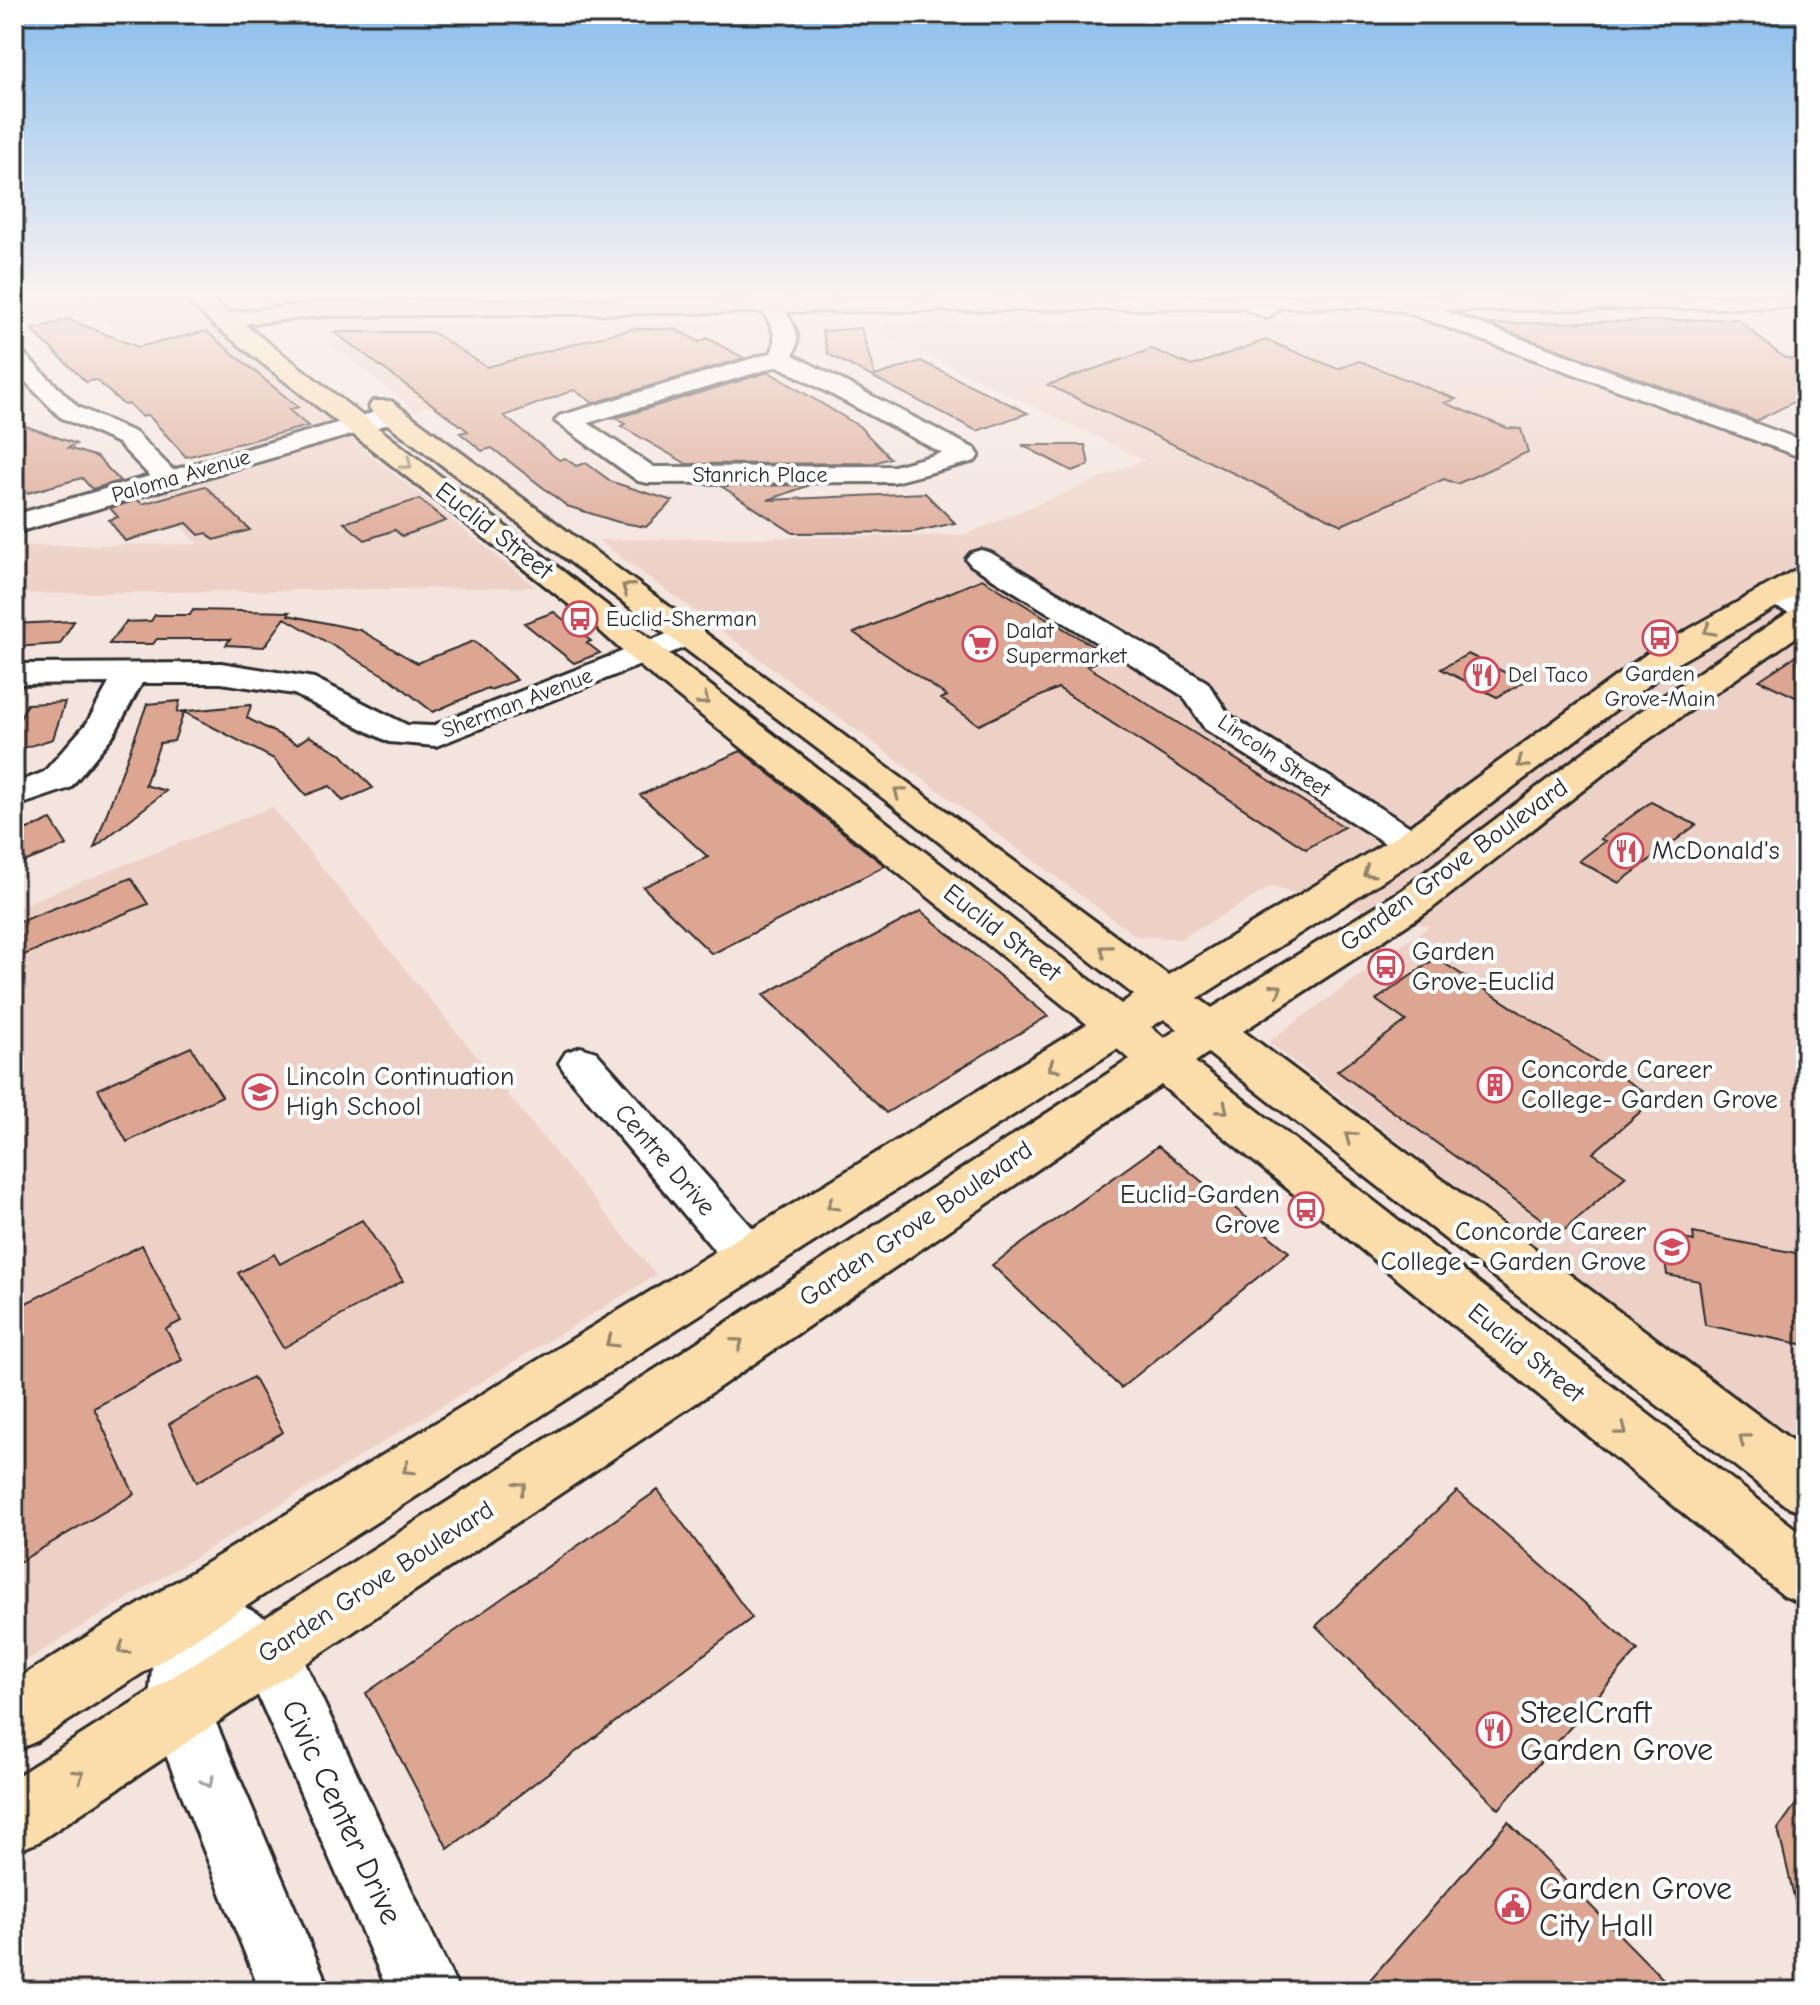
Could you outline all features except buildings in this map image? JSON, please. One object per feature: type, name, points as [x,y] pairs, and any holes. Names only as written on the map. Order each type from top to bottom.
[{"type":"main road","name":"Euclid Street","points":[[313,391],[596,610],[643,652],[1119,1026],[1806,1575]]},
{"type":"main road","name":"Euclid Street","points":[[360,391],[690,634],[1806,1486]]},
{"type":"main road","name":"Garden Grove Boulevard","points":[[14,1718],[1412,844],[1664,657],[1806,577]]},
{"type":"main road","name":"Garden Grove Boulevard","points":[[14,1818],[682,1382],[1162,1061],[1416,900],[1630,735],[1806,612]]},
{"type":"street","points":[[48,391],[69,412],[127,438],[168,480]]},
{"type":"street","name":"Stanrich Place","points":[[670,391],[568,421],[648,475],[894,474],[966,455],[842,391]]},
{"type":"street","points":[[1642,391],[1806,451]]},
{"type":"street","name":"Paloma Avenue","points":[[14,524],[393,415]]},
{"type":"street","name":"Lincoln Street","points":[[981,559],[1195,689],[1217,722],[1412,844]]},
{"type":"street","points":[[1771,595],[1806,612]]},
{"type":"street","name":"Sherman Avenue","points":[[14,674],[221,673],[302,685],[401,735],[436,736],[690,634]]},
{"type":"street","points":[[14,796],[57,780],[102,727],[132,672]]},
{"type":"street","name":"Centre Drive","points":[[581,1063],[749,1257]]},
{"type":"street","points":[[269,1652],[188,1607],[179,1710],[295,1991]]},
{"type":"street","name":"Civic Center Drive","points":[[269,1652],[424,1991]]},
{"type":"shaded area","points":[[179,391],[290,391],[535,587],[14,594],[14,546],[198,544],[152,496],[260,465]]},
{"type":"shaded area","points":[[390,391],[484,391],[415,410]]},
{"type":"shaded area","points":[[1001,391],[1622,391],[1806,458],[1806,1452],[1268,1042],[1429,926],[1271,887],[1181,939],[1136,936],[598,540],[964,535],[1144,460]]},
{"type":"shaded area","name":"Lincoln Continuation High School","points":[[272,807],[656,1275],[14,1668],[14,908]]},
{"type":"place","name":"Euclid-Sherman","points":[[580,619]]},
{"type":"place","name":"Garden Grove-Main","points":[[1660,638]]},
{"type":"place","name":"Dalat Supermarket","points":[[980,644]]},
{"type":"place","name":"Del Taco","points":[[1482,675]]},
{"type":"place","name":"McDonald's","points":[[1626,851]]},
{"type":"place","name":"Garden Grove-Euclid","points":[[1386,967]]},
{"type":"place","name":"Concorde Career College- Garden Grove","points":[[1495,1085]]},
{"type":"place","name":"Lincoln Continuation High School","points":[[260,1092]]},
{"type":"place","name":"Euclid-Garden Grove","points":[[1306,1210]]},
{"type":"place","name":"Concorde Career College - Garden Grove","points":[[1672,1247]]},
{"type":"place","name":"SteelCraft Garden Grove","points":[[1494,1730]]},
{"type":"place","name":"Garden Grove City Hall","points":[[1513,1906]]}]
